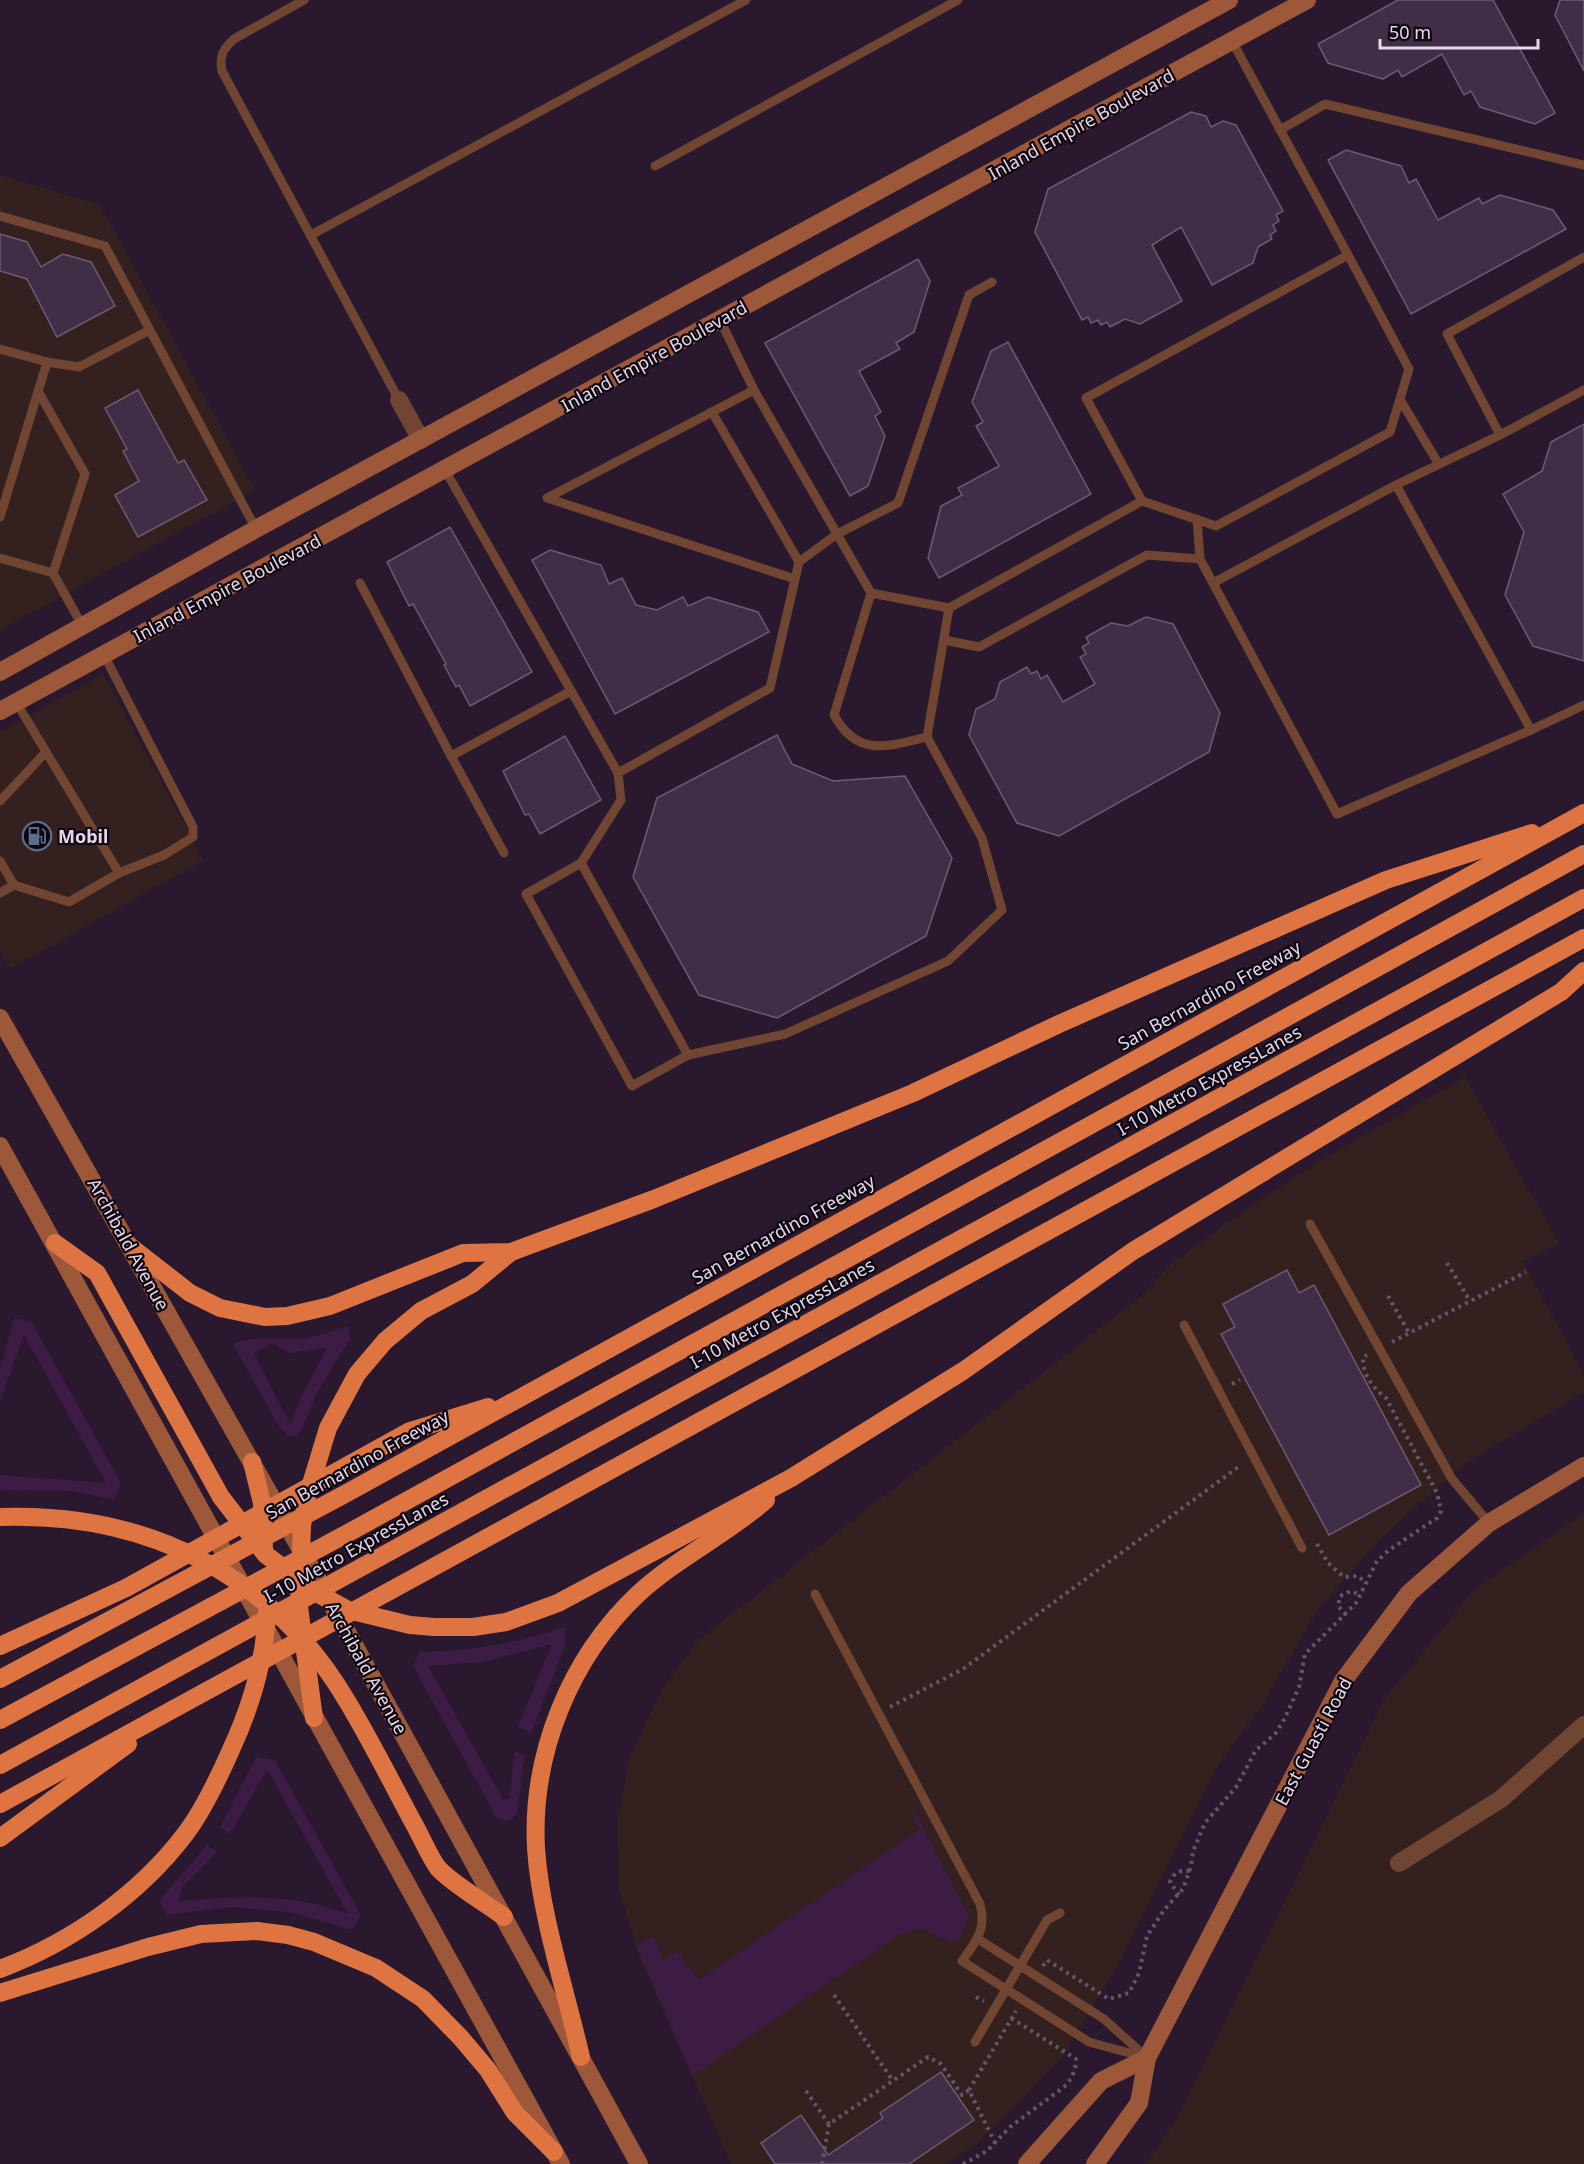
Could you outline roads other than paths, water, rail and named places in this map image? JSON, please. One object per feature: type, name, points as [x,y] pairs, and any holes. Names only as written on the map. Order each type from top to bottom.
[{"type":"highway","points":[[314,1718],[302,1639],[300,1581],[307,1497],[318,1456],[343,1397],[357,1374],[385,1341],[421,1311],[472,1284],[511,1252],[833,1127],[913,1093],[1059,1024],[1386,880],[1579,816]]},
{"type":"highway","name":"San Bernardino Freeway","points":[[0,1679],[165,1593],[1579,816]]},
{"type":"highway","name":"I-10 Metro ExpressLanes","points":[[0,1720],[348,1533],[1584,854]]},
{"type":"highway","name":"I-10 Metro ExpressLanes","points":[[0,1765],[1584,898]]},
{"type":"highway","points":[[0,1804],[1584,938]]},
{"type":"highway","points":[[55,1243],[97,1273],[211,1480],[238,1521],[265,1554],[300,1581],[348,1610],[410,1625],[472,1627],[507,1622],[558,1603],[792,1478],[963,1371],[1133,1251],[1561,992],[1584,971]]},
{"type":"highway","points":[[131,1246],[190,1293],[220,1308],[265,1317],[287,1316],[330,1306],[462,1253],[511,1252]]},
{"type":"highway","points":[[0,1646],[126,1588],[410,1431],[524,1396]]},
{"type":"highway","points":[[0,1969],[30,1958],[75,1933],[113,1906],[144,1879],[188,1831],[219,1777],[239,1733],[256,1684],[267,1629],[268,1605],[262,1503],[252,1462]]},
{"type":"highway","points":[[581,2057],[542,1894],[536,1848],[544,1762],[560,1707],[585,1658],[613,1619],[665,1571],[745,1519],[792,1478]]},
{"type":"highway","points":[[0,1517],[76,1519],[112,1527],[191,1555],[241,1582],[268,1605],[320,1660],[347,1701],[439,1869],[504,1917]]},
{"type":"highway","points":[[0,1838],[180,1705]]},
{"type":"highway","points":[[0,1994],[189,1936],[227,1931],[288,1935],[338,1950],[376,1968],[423,1999],[488,2070],[515,2113],[557,2158]]},
{"type":"main road","name":"Inland Empire Boulevard","points":[[0,672],[256,529],[1229,0]]},
{"type":"main road","name":"Inland Empire Boulevard","points":[[8,707],[1307,0]]},
{"type":"main road","name":"Archibald Avenue","points":[[0,1018],[330,1601],[639,2164]]},
{"type":"main road","points":[[0,1146],[557,2158]]},
{"type":"main road","name":"East Guasti Road","points":[[1095,2164],[1139,2103],[1147,2058],[1343,1681],[1409,1593],[1489,1523],[1584,1466]]},
{"type":"main road","points":[[1027,2164],[1101,2081],[1147,2058]]},
{"type":"street","points":[[399,400],[421,441]]},
{"type":"street","points":[[1399,1863],[1501,1799],[1584,1725]]},
{"type":"lane","points":[[304,0],[234,39],[224,48],[220,60],[232,92],[399,400]]},
{"type":"lane","points":[[310,235],[746,0]]},
{"type":"lane","points":[[655,166],[958,0]]},
{"type":"lane","points":[[1232,41],[1410,369],[1390,432],[1216,526],[1142,501],[1086,398],[1348,255]]},
{"type":"lane","points":[[1280,130],[1325,104],[1584,165]]},
{"type":"lane","points":[[0,216],[105,246],[138,305],[148,331],[256,529]]},
{"type":"lane","points":[[1500,435],[1447,334],[1584,257]]},
{"type":"lane","points":[[618,773],[770,688],[799,562],[837,534],[898,503],[969,295],[992,282]]},
{"type":"lane","points":[[720,320],[754,390],[871,593],[834,715],[844,734],[868,746],[927,737]]},
{"type":"lane","points":[[0,349],[47,363],[79,367],[148,331]]},
{"type":"lane","points":[[0,517],[47,363]]},
{"type":"lane","points":[[754,390],[547,498],[795,579]]},
{"type":"lane","points":[[1213,583],[1438,463],[1500,435],[1584,390]]},
{"type":"lane","points":[[38,392],[85,474],[53,573]]},
{"type":"lane","points":[[1401,401],[1438,463]]},
{"type":"lane","points":[[712,412],[799,562]]},
{"type":"lane","points":[[445,470],[618,773],[621,800],[581,863],[526,894],[632,1086],[688,1055],[784,1034],[948,961],[1002,910],[982,838],[927,737],[949,608]]},
{"type":"lane","points":[[1396,485],[1531,730]]},
{"type":"lane","points":[[871,593],[949,608],[1142,501]]},
{"type":"lane","points":[[1197,519],[1200,559],[1337,814],[1584,705]]},
{"type":"lane","points":[[944,640],[979,647],[1147,555],[1200,559]]},
{"type":"lane","points":[[0,558],[53,573],[83,627]]},
{"type":"lane","points":[[360,583],[504,853]]},
{"type":"lane","points":[[0,861],[14,885],[69,902],[119,873],[164,855],[193,837],[193,827],[104,655]]},
{"type":"lane","points":[[451,756],[571,691]]},
{"type":"lane","points":[[8,707],[46,752],[119,873]]},
{"type":"lane","points":[[0,801],[46,752]]},
{"type":"lane","points":[[581,863],[688,1055]]},
{"type":"lane","points":[[0,893],[14,885]]},
{"type":"lane","points":[[1310,1224],[1452,1479],[1489,1523]]},
{"type":"lane","points":[[1184,1324],[1302,1548]]},
{"type":"lane","points":[[815,1594],[980,1904],[984,1916],[982,1930],[962,1960],[1089,2042],[1147,2058]]},
{"type":"lane","points":[[975,2042],[1047,1920],[1060,1913]]},
{"type":"lane","points":[[978,1939],[1104,2019],[1147,2058]]},
{"type":"place","name":"Mobil","points":[[37,836]]}]
